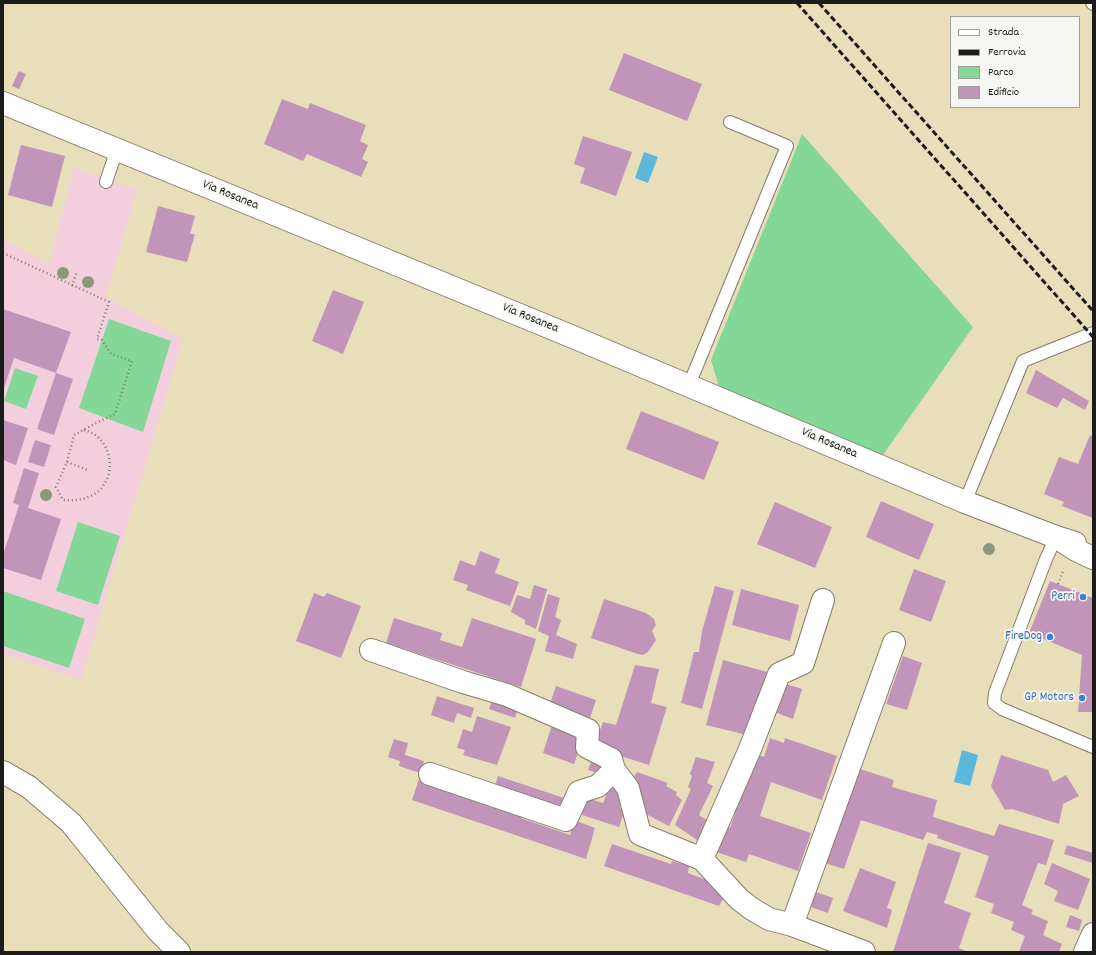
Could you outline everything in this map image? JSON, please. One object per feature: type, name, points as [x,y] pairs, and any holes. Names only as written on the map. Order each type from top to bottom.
[{"type":"street","name":"Via Rosanea","points":[[3,104],[117,149],[689,385],[965,502],[1093,550]]},
{"type":"street","name":"Via Rosanea","points":[[1056,537],[1076,550],[1093,558]]},
{"type":"street","points":[[702,860],[750,749],[779,674],[802,663],[823,600]]},
{"type":"street","points":[[792,925],[894,643]]},
{"type":"street","points":[[371,650],[463,682],[507,695],[588,730],[587,747],[611,758],[614,770],[628,788],[640,834],[702,860],[738,899],[769,919],[792,925],[864,952]]},
{"type":"street","points":[[430,774],[566,820],[579,792],[598,786],[614,770]]},
{"type":"street","points":[[3,772],[29,786],[71,823],[158,931],[179,952]]},
{"type":"street","points":[[1084,952],[1093,934]]},
{"type":"lane","points":[[689,385],[787,146],[730,122]]},
{"type":"lane","points":[[106,182],[117,149]]},
{"type":"lane","points":[[965,502],[1023,361],[1093,333]]},
{"type":"lane","points":[[1056,537],[1046,559],[995,693],[994,703],[1002,709],[1093,747]]},
{"type":"path","points":[[3,253],[109,302],[97,339],[102,340],[111,354],[132,361],[115,414],[74,435],[67,462],[56,487],[63,500],[85,498],[102,489],[110,470],[108,450],[96,434],[84,430]]},
{"type":"path","points":[[72,286],[77,272]]},
{"type":"path","points":[[67,462],[88,470]]},
{"type":"path","points":[[1058,584],[1065,567]]},
{"type":"shaded area","points":[[74,168],[137,190],[106,297],[183,339],[81,680],[3,654],[3,238],[49,264]]},
{"type":"green space","points":[[802,134],[973,327],[883,455],[719,387],[711,360]]},
{"type":"green space","points":[[109,319],[171,341],[143,432],[79,408]]},
{"type":"green space","points":[[15,368],[38,376],[26,409],[4,401]]},
{"type":"green space","points":[[78,522],[120,536],[98,605],[56,591]]},
{"type":"green space","points":[[3,591],[85,619],[69,668],[3,646]]},
{"type":"water","points":[[644,152],[658,157],[648,183],[635,178]]},
{"type":"water","points":[[962,750],[978,755],[970,786],[954,782]]},
{"type":"building","points":[[624,53],[702,84],[687,121],[609,90]]},
{"type":"building","points":[[19,71],[26,74],[19,89],[12,86]]},
{"type":"building","points":[[282,99],[308,109],[310,103],[366,125],[360,141],[368,145],[362,159],[368,162],[361,177],[307,154],[303,161],[264,144]]},
{"type":"building","points":[[583,136],[632,152],[616,196],[580,183],[585,168],[574,164]]},
{"type":"building","points":[[21,145],[65,156],[52,207],[8,195]]},
{"type":"building","points":[[158,206],[195,216],[190,234],[195,234],[187,262],[146,252]]},
{"type":"building","points":[[333,290],[364,302],[343,354],[312,341]]},
{"type":"building","points":[[3,309],[71,332],[56,373],[14,358],[3,391]]},
{"type":"building","points":[[1036,370],[1089,401],[1085,410],[1063,398],[1057,408],[1026,393]]},
{"type":"building","points":[[56,373],[73,379],[54,435],[37,429]]},
{"type":"building","points":[[641,411],[719,442],[704,480],[626,449]]},
{"type":"building","points":[[3,420],[28,428],[16,465],[3,460]]},
{"type":"building","points":[[1090,435],[1093,437],[1093,518],[1062,506],[1064,502],[1044,494],[1059,457],[1078,464]]},
{"type":"building","points":[[35,440],[51,445],[44,467],[28,462]]},
{"type":"building","points":[[24,468],[39,473],[28,508],[61,519],[41,580],[3,568],[3,555],[19,505],[13,503]]},
{"type":"building","points":[[881,501],[934,524],[919,560],[866,537]]},
{"type":"building","points":[[775,502],[832,527],[815,568],[757,544]]},
{"type":"building","points":[[480,551],[500,559],[495,573],[519,582],[510,606],[466,590],[468,585],[453,580],[460,560],[475,566]]},
{"type":"building","points":[[914,569],[946,581],[931,622],[899,610]]},
{"type":"building","points":[[1050,581],[1093,598],[1093,712],[1078,712],[1082,655],[1029,633]]},
{"type":"building","points":[[534,585],[547,589],[536,629],[525,624],[525,620],[511,612],[517,595],[530,599]]},
{"type":"building","points":[[715,586],[734,591],[702,709],[681,703],[694,652],[699,652],[702,631]]},
{"type":"building","points":[[741,589],[799,605],[790,641],[732,625]]},
{"type":"building","points":[[314,593],[324,597],[327,593],[361,606],[341,658],[296,641]]},
{"type":"building","points":[[548,594],[560,598],[555,617],[561,620],[556,635],[577,644],[573,659],[545,651],[549,636],[538,631]]},
{"type":"building","points":[[604,599],[646,613],[654,619],[656,625],[652,631],[656,640],[648,652],[643,655],[638,654],[591,638]]},
{"type":"building","points":[[394,618],[442,633],[440,640],[462,647],[472,618],[536,639],[521,687],[386,643]]},
{"type":"building","points":[[903,656],[922,663],[907,710],[886,704]]},
{"type":"building","points":[[723,660],[771,673],[751,736],[706,725]]},
{"type":"building","points":[[635,665],[659,669],[651,703],[667,707],[649,765],[611,753],[595,743],[603,722],[616,725]]},
{"type":"building","points":[[786,684],[802,689],[793,719],[777,713]]},
{"type":"building","points":[[556,686],[596,700],[590,718],[550,704]]},
{"type":"building","points":[[495,693],[520,702],[515,718],[489,709]]},
{"type":"building","points":[[437,696],[474,708],[471,718],[457,713],[454,723],[431,715]]},
{"type":"building","points":[[477,716],[511,727],[497,765],[463,755],[465,750],[457,748],[463,729],[472,732]]},
{"type":"building","points":[[552,725],[584,736],[574,764],[543,753]]},
{"type":"building","points":[[770,738],[784,743],[785,738],[837,756],[822,800],[771,782],[760,816],[811,833],[798,871],[749,854],[746,862],[716,852],[725,826],[730,828],[757,754],[764,757]]},
{"type":"building","points":[[394,739],[408,743],[405,755],[424,761],[420,773],[399,766],[400,761],[388,757]]},
{"type":"building","points":[[1001,755],[1048,770],[1053,782],[1066,775],[1079,796],[1063,804],[1059,824],[1012,809],[1005,810],[991,786]]},
{"type":"building","points":[[593,757],[608,762],[603,775],[588,770]]},
{"type":"building","points":[[696,757],[715,762],[707,783],[713,786],[699,815],[715,825],[703,844],[675,825],[691,789],[688,787],[692,776],[690,774]]},
{"type":"building","points":[[860,769],[894,780],[892,787],[937,800],[933,817],[994,836],[999,824],[1054,840],[1046,865],[1038,863],[1022,905],[1033,910],[1031,914],[1048,921],[1043,935],[1062,944],[1059,952],[1019,952],[1025,936],[1011,930],[1014,922],[991,913],[994,904],[975,897],[989,856],[937,838],[938,835],[927,832],[923,840],[861,820],[844,869],[825,863]]},
{"type":"building","points":[[637,772],[668,783],[666,786],[677,792],[676,795],[682,800],[669,826],[640,811],[630,783]]},
{"type":"building","points":[[420,776],[523,811],[521,818],[570,835],[574,820],[595,828],[586,859],[412,800]]},
{"type":"building","points":[[498,776],[570,800],[566,813],[494,789]]},
{"type":"building","points":[[610,785],[626,791],[620,808],[625,810],[619,827],[582,815],[587,798],[603,803]]},
{"type":"building","points":[[928,843],[961,853],[944,903],[971,913],[959,948],[968,952],[893,952]]},
{"type":"building","points":[[612,844],[671,864],[672,861],[689,866],[688,873],[709,881],[723,899],[719,906],[604,866]]},
{"type":"building","points":[[1067,845],[1093,853],[1093,863],[1064,854]]},
{"type":"building","points":[[1052,863],[1090,879],[1078,910],[1054,901],[1058,891],[1044,884]]},
{"type":"building","points":[[860,868],[896,882],[887,908],[892,910],[887,928],[843,911]]},
{"type":"building","points":[[816,892],[833,898],[828,913],[811,907]]},
{"type":"building","points":[[1070,915],[1082,920],[1079,931],[1066,927]]},
{"type":"railway","points":[[797,3],[1093,337]]},
{"type":"railway","points":[[819,3],[1093,311]]},
{"type":"place","name":"Perri","points":[[1083,597]]},
{"type":"place","name":"FireDog","points":[[1050,637]]},
{"type":"place","name":"GP Motors","points":[[1082,698]]}]
